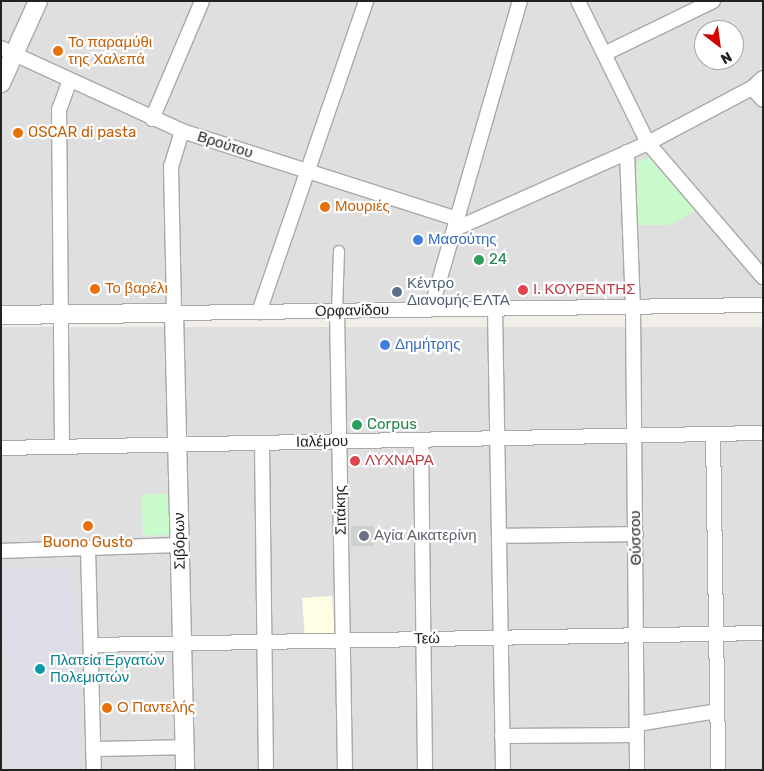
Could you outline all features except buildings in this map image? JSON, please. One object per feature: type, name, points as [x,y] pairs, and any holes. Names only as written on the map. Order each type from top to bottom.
[{"type":"street","points":[[1,83],[8,51],[38,1]]},
{"type":"street","points":[[152,119],[202,1]]},
{"type":"street","points":[[431,310],[520,1]]},
{"type":"street","points":[[578,1],[648,143],[763,277]]},
{"type":"street","points":[[604,54],[713,1]]},
{"type":"street","points":[[259,312],[364,2]]},
{"type":"street","name":"Βρούτου","points":[[8,51],[69,82],[182,131],[308,172],[456,224]]},
{"type":"street","points":[[456,224],[648,143],[752,88],[763,78]]},
{"type":"street","points":[[62,446],[59,315],[60,110],[69,82]]},
{"type":"street","points":[[752,88],[763,100]]},
{"type":"street","points":[[174,313],[171,166],[182,131]]},
{"type":"street","name":"Θύσσου","points":[[627,152],[633,307],[637,770]]},
{"type":"street","name":"Σιτάκης","points":[[339,251],[337,311],[345,770]]},
{"type":"street","name":"Ορφανίδου","points":[[1,316],[763,305]]},
{"type":"street","points":[[496,309],[503,770]]},
{"type":"street","name":"Σιβόρων","points":[[174,313],[185,770]]},
{"type":"street","name":"Ιαλέμου","points":[[1,448],[763,433]]},
{"type":"street","points":[[713,434],[718,770]]},
{"type":"street","points":[[421,441],[425,770]]},
{"type":"street","points":[[262,443],[266,770]]},
{"type":"street","points":[[499,536],[636,534]]},
{"type":"street","points":[[1,551],[180,545]]},
{"type":"street","points":[[88,548],[94,770]]},
{"type":"street","name":"Τεώ","points":[[92,645],[763,633]]},
{"type":"street","points":[[502,736],[637,729],[717,711]]},
{"type":"street","points":[[93,749],[185,748]]},
{"type":"shaded area","points":[[1,1],[763,1],[763,313],[1,314]]},
{"type":"shaded area","points":[[1,327],[763,327],[763,770],[1,770]]},
{"type":"shaded area","name":"Αγία Αικατερίνη","points":[[351,526],[374,526],[374,546],[351,546]]},
{"type":"shaded area","name":"Πλατεία Εργατών Πολεμιστών","points":[[74,566],[81,770],[8,770],[1,569]]},
{"type":"shaded area","points":[[332,596],[335,636],[305,638],[302,598]]},
{"type":"green space","points":[[651,157],[695,211],[669,225],[637,225],[637,162]]},
{"type":"green space","points":[[142,494],[170,494],[171,535],[143,535]]},
{"type":"place","name":"Το παραμύθι της Χαλεπά","points":[[58,51]]},
{"type":"place","name":"OSCAR di pasta","points":[[18,133]]},
{"type":"place","name":"Μουριές","points":[[325,207]]},
{"type":"place","name":"Μασούτης","points":[[418,240]]},
{"type":"place","name":"24","points":[[479,260]]},
{"type":"place","name":"Το βαρέλι","points":[[95,289]]},
{"type":"place","name":"Ι. ΚΟΥΡΕΝΤΗΣ","points":[[523,290]]},
{"type":"place","name":"Κέντρο Διανομής ΕΛΤΑ","points":[[397,292]]},
{"type":"place","name":"Δημήτρης","points":[[385,345]]},
{"type":"place","name":"Corpus","points":[[357,425]]},
{"type":"place","name":"ΛΥΧΝΑΡΑ","points":[[355,461]]},
{"type":"place","name":"Buono Gusto","points":[[88,526]]},
{"type":"place","name":"Αγία Αικατερίνη","points":[[364,536]]},
{"type":"place","name":"Πλατεία Εργατών Πολεμιστών","points":[[40,669]]},
{"type":"place","name":"Ο Παντελής","points":[[107,708]]}]
